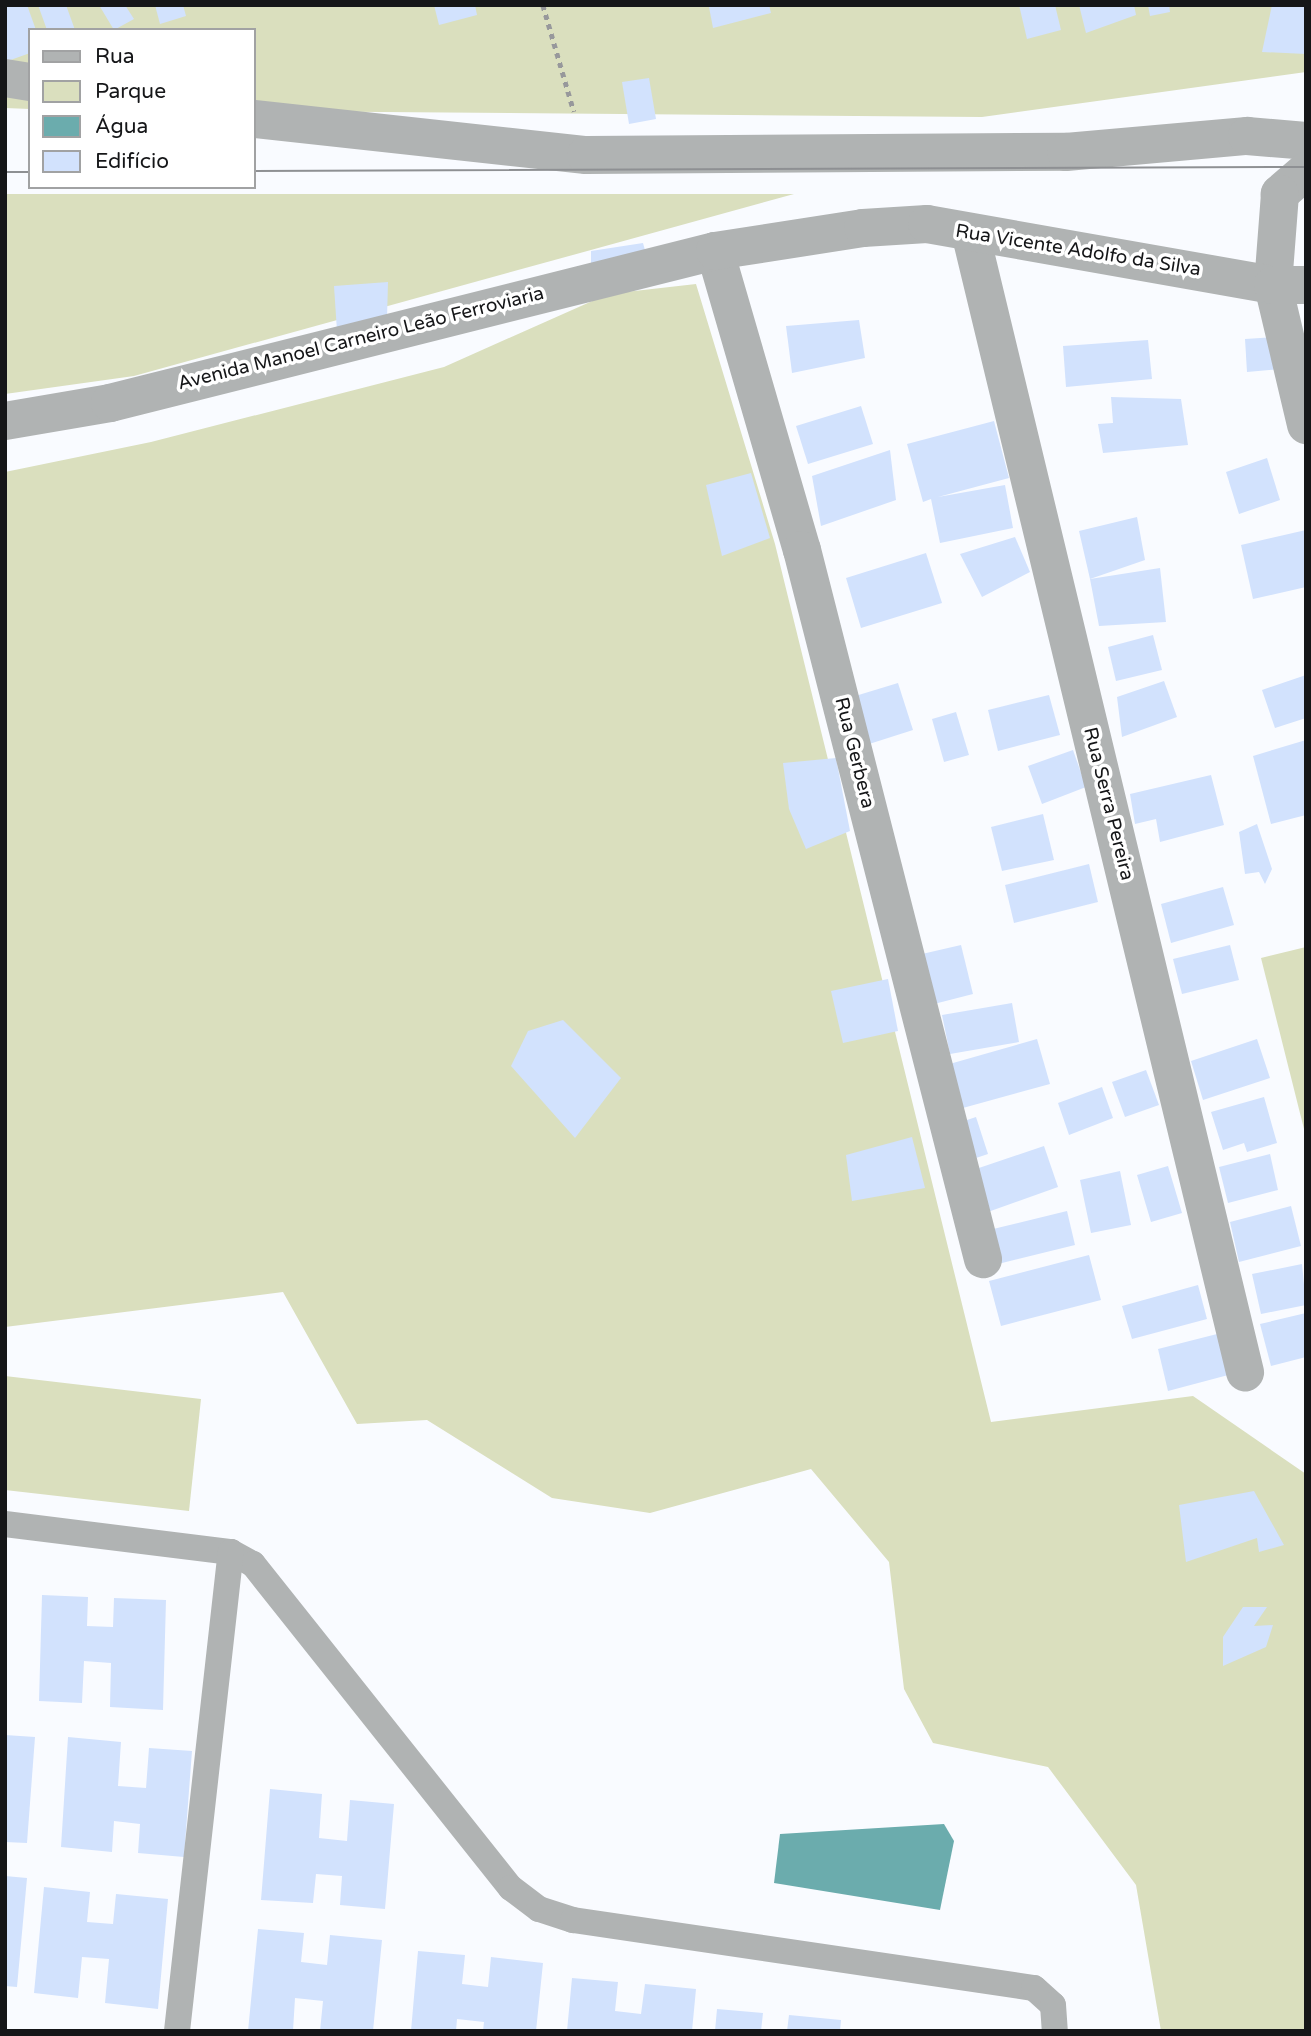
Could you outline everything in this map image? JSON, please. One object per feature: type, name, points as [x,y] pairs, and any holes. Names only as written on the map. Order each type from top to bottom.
[{"type":"street","points":[[5,78],[28,82]]},
{"type":"street","points":[[256,119],[586,155],[1066,152],[1247,136],[1306,141]]},
{"type":"street","points":[[1306,171],[1280,194],[1306,425]]},
{"type":"street","name":"Rua Vicente Adolfo da Silva","points":[[715,251],[914,225],[1290,285]]},
{"type":"street","name":"Rua Serra Pereira","points":[[971,236],[1245,1372]]},
{"type":"street","name":"Avenida Manoel Carneiro Leão Ferroviaria","points":[[5,421],[110,403],[715,251]]},
{"type":"street","name":"Rua Gerbera","points":[[715,251],[802,550],[983,1259]]},
{"type":"lane","points":[[5,1524],[231,1552],[273,1586],[511,1888],[539,1909],[573,1920],[1034,1988],[1053,2006],[1055,2031]]},
{"type":"lane","points":[[177,2031],[231,1552]]},
{"type":"path","points":[[543,5],[586,155]]},
{"type":"green space","points":[[5,5],[1306,5],[1306,72],[982,117],[256,111],[256,28],[28,28],[28,109],[5,108]]},
{"type":"green space","points":[[5,194],[794,194],[134,376],[5,394]]},
{"type":"green space","points":[[696,284],[775,544],[991,1422],[1193,1396],[1306,1474],[1306,2031],[1161,2031],[1136,1885],[1048,1767],[933,1743],[904,1689],[889,1562],[811,1469],[650,1513],[552,1498],[427,1420],[357,1424],[283,1292],[5,1327],[5,472],[151,442],[444,367],[608,294]]},
{"type":"green space","points":[[1306,947],[1306,1137],[1261,958]]},
{"type":"green space","points":[[5,1376],[201,1399],[189,1511],[5,1490]]},
{"type":"water","points":[[944,1824],[954,1841],[940,1910],[774,1883],[780,1834]]},
{"type":"building","points":[[5,5],[27,5],[35,28],[28,28],[28,54],[5,62]]},
{"type":"building","points":[[38,5],[66,5],[74,28],[46,28]]},
{"type":"building","points":[[99,5],[125,5],[134,19],[113,28]]},
{"type":"building","points":[[155,5],[183,5],[186,16],[160,24]]},
{"type":"building","points":[[434,5],[475,5],[477,15],[439,25]]},
{"type":"building","points":[[769,5],[771,13],[713,28],[709,7]]},
{"type":"building","points":[[1019,5],[1055,5],[1061,30],[1027,39]]},
{"type":"building","points":[[1079,5],[1134,5],[1136,15],[1086,33]]},
{"type":"building","points":[[1148,5],[1169,5],[1170,12],[1150,16]]},
{"type":"building","points":[[1272,5],[1306,5],[1306,54],[1262,52]]},
{"type":"building","points":[[649,78],[656,119],[629,124],[622,82]]},
{"type":"building","points":[[643,243],[648,261],[591,272],[591,251]]},
{"type":"building","points":[[388,282],[387,318],[337,331],[334,286]]},
{"type":"building","points":[[859,320],[865,358],[792,373],[786,326]]},
{"type":"building","points":[[1278,337],[1280,369],[1247,372],[1245,339]]},
{"type":"building","points":[[1148,340],[1152,379],[1066,387],[1063,346]]},
{"type":"building","points":[[1111,397],[1181,399],[1188,445],[1103,453],[1098,424],[1113,423]]},
{"type":"building","points":[[861,406],[873,444],[808,464],[796,426]]},
{"type":"building","points":[[994,421],[1009,478],[938,497],[1005,485],[1013,528],[940,543],[931,499],[923,502],[907,444]]},
{"type":"building","points":[[890,450],[896,500],[821,526],[812,476]]},
{"type":"building","points":[[1267,458],[1280,500],[1239,514],[1226,472]]},
{"type":"building","points":[[751,473],[770,538],[722,556],[706,485]]},
{"type":"building","points":[[1137,517],[1145,560],[1090,579],[1079,531]]},
{"type":"building","points":[[1306,530],[1306,587],[1253,599],[1241,545]]},
{"type":"building","points":[[1015,537],[1030,572],[982,597],[960,554]]},
{"type":"building","points":[[926,553],[942,603],[861,628],[846,578]]},
{"type":"building","points":[[1160,568],[1166,622],[1099,626],[1090,579]]},
{"type":"building","points":[[1153,635],[1162,670],[1116,681],[1108,647]]},
{"type":"building","points":[[1306,675],[1306,718],[1275,728],[1262,690]]},
{"type":"building","points":[[1164,681],[1177,717],[1122,737],[1117,697]]},
{"type":"building","points":[[898,683],[913,730],[866,745],[852,697]]},
{"type":"building","points":[[1049,695],[1060,735],[998,751],[988,710]]},
{"type":"building","points":[[956,712],[969,755],[944,762],[932,719]]},
{"type":"building","points":[[1306,740],[1306,815],[1271,824],[1253,756]]},
{"type":"building","points":[[1073,750],[1086,787],[1042,804],[1028,766]]},
{"type":"building","points":[[836,758],[850,831],[806,849],[789,809],[783,763]]},
{"type":"building","points":[[1211,775],[1224,825],[1160,842],[1156,819],[1135,824],[1130,794]]},
{"type":"building","points":[[1043,814],[1054,860],[1002,871],[991,827]]},
{"type":"building","points":[[1257,824],[1272,869],[1265,884],[1259,872],[1245,874],[1239,832]]},
{"type":"building","points":[[1089,864],[1098,902],[1014,923],[1005,885]]},
{"type":"building","points":[[1223,887],[1234,925],[1171,943],[1161,904]]},
{"type":"building","points":[[961,945],[973,994],[934,1004],[922,954]]},
{"type":"building","points":[[1230,945],[1239,980],[1182,994],[1173,959]]},
{"type":"building","points":[[888,979],[898,1031],[843,1043],[831,991]]},
{"type":"building","points":[[1012,1003],[1019,1042],[950,1054],[942,1015]]},
{"type":"building","points":[[563,1020],[621,1078],[575,1138],[511,1066],[528,1031]]},
{"type":"building","points":[[1037,1039],[1050,1084],[952,1111],[939,1067]]},
{"type":"building","points":[[1257,1039],[1270,1078],[1203,1100],[1191,1061]]},
{"type":"building","points":[[1146,1070],[1159,1105],[1125,1117],[1112,1082]]},
{"type":"building","points":[[1102,1087],[1113,1118],[1069,1135],[1058,1103]]},
{"type":"building","points":[[1264,1097],[1277,1143],[1247,1152],[1244,1143],[1223,1150],[1211,1112]]},
{"type":"building","points":[[976,1117],[988,1154],[970,1160],[958,1123]]},
{"type":"building","points":[[912,1137],[925,1188],[852,1201],[846,1155]]},
{"type":"building","points":[[1044,1146],[1058,1187],[985,1213],[970,1171]]},
{"type":"building","points":[[1270,1154],[1278,1190],[1228,1203],[1219,1167]]},
{"type":"building","points":[[1168,1166],[1182,1213],[1151,1222],[1137,1175]]},
{"type":"building","points":[[1120,1171],[1131,1225],[1091,1233],[1080,1180]]},
{"type":"building","points":[[1291,1206],[1301,1246],[1239,1262],[1230,1222]]},
{"type":"building","points":[[1067,1211],[1075,1245],[998,1264],[989,1230]]},
{"type":"building","points":[[1089,1255],[1101,1300],[1001,1326],[989,1281]]},
{"type":"building","points":[[1302,1264],[1306,1305],[1261,1314],[1252,1274]]},
{"type":"building","points":[[1198,1285],[1207,1319],[1132,1339],[1122,1306]]},
{"type":"building","points":[[1306,1313],[1306,1357],[1271,1366],[1260,1324]]},
{"type":"building","points":[[1221,1333],[1232,1374],[1168,1391],[1158,1349]]},
{"type":"building","points":[[1254,1491],[1284,1545],[1259,1552],[1257,1538],[1186,1562],[1179,1505]]},
{"type":"building","points":[[42,1595],[88,1597],[87,1626],[113,1627],[114,1598],[166,1600],[163,1710],[110,1707],[111,1663],[84,1661],[82,1703],[39,1701]]},
{"type":"building","points":[[1243,1607],[1267,1607],[1254,1626],[1273,1625],[1266,1647],[1223,1666],[1223,1637]]},
{"type":"building","points":[[5,1735],[35,1737],[27,1843],[5,1842]]},
{"type":"building","points":[[68,1737],[121,1742],[118,1786],[146,1788],[149,1748],[192,1751],[184,1857],[138,1853],[140,1824],[114,1821],[112,1852],[61,1847]]},
{"type":"building","points":[[270,1789],[322,1794],[319,1838],[347,1841],[350,1800],[394,1804],[385,1909],[340,1905],[342,1876],[316,1874],[313,1903],[261,1900]]},
{"type":"building","points":[[5,1876],[27,1878],[17,1987],[5,1986]]},
{"type":"building","points":[[44,1887],[90,1892],[87,1922],[113,1924],[116,1894],[168,1899],[158,2009],[105,2003],[109,1959],[82,1957],[78,1998],[34,1993]]},
{"type":"building","points":[[258,1929],[304,1933],[301,1962],[327,1965],[330,1935],[382,1940],[373,2031],[320,2031],[323,2001],[295,1998],[293,2031],[248,2031]]},
{"type":"building","points":[[418,1951],[465,1955],[462,1984],[488,1987],[491,1957],[543,1963],[536,2031],[483,2031],[484,2022],[457,2019],[456,2031],[411,2031]]},
{"type":"building","points":[[572,1978],[618,1982],[615,2011],[641,2014],[645,1984],[696,1989],[692,2031],[567,2031]]},
{"type":"building","points":[[717,2009],[763,2013],[761,2031],[715,2031]]},
{"type":"building","points":[[789,2015],[841,2020],[840,2031],[787,2031]]},
{"type":"tram line","points":[[256,171],[1306,167]]},
{"type":"tram line","points":[[5,172],[28,172]]}]
